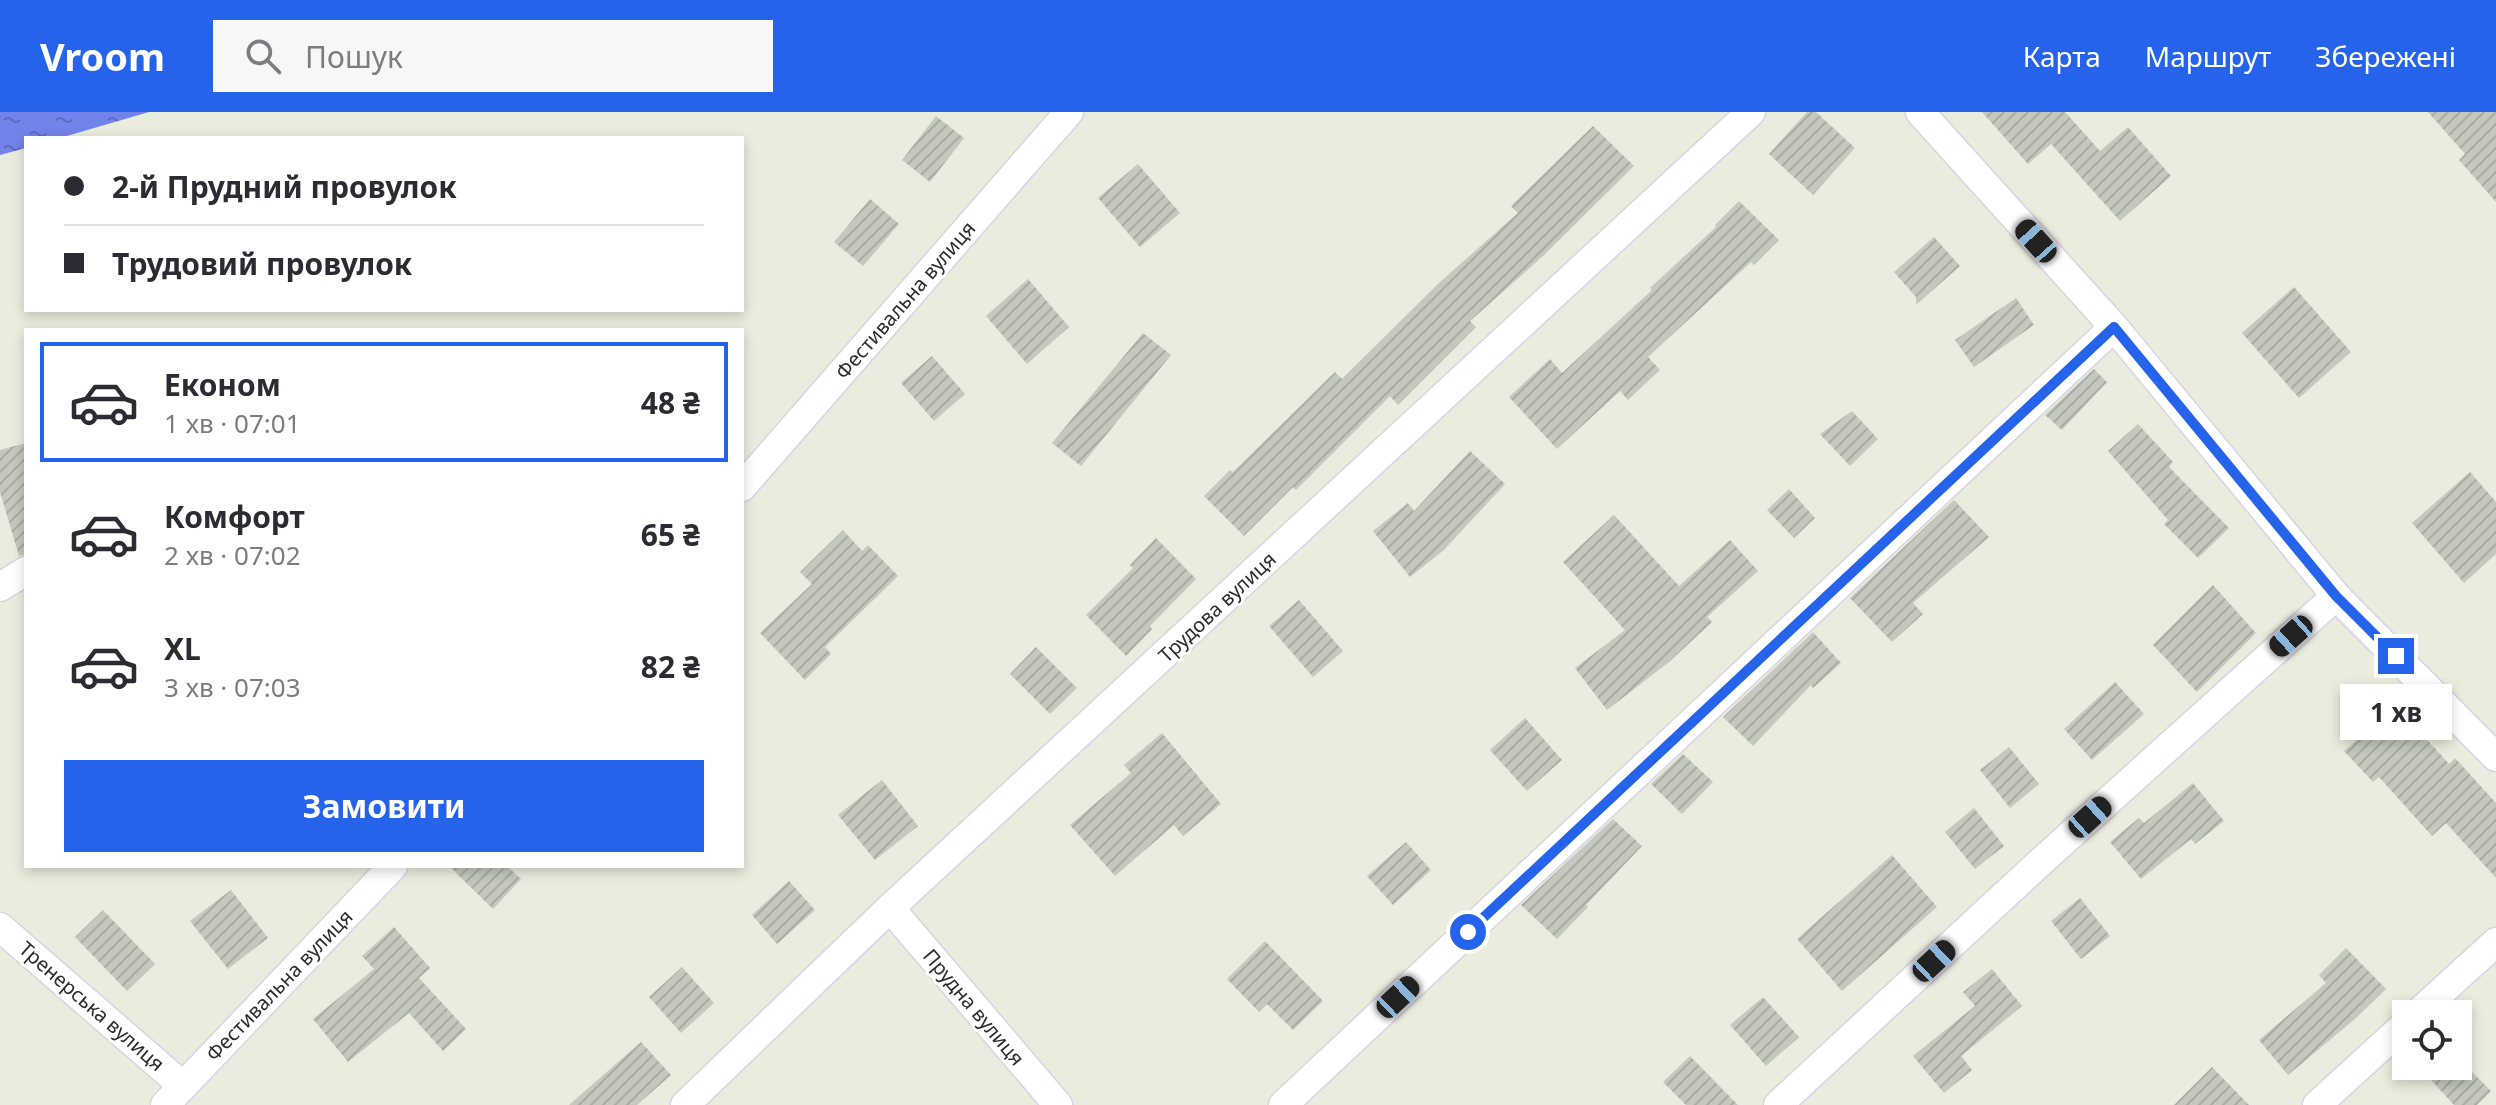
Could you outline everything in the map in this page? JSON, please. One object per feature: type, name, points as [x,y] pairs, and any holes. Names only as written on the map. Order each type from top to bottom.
[{"type":"street","name":"Фестивальна вулиця","points":[[744,485],[1069,112]]},
{"type":"street","name":"Трудова вулиця","points":[[685,1105],[890,908],[1751,112]]},
{"type":"street","points":[[1920,112],[2114,327],[2336,596],[2496,757]]},
{"type":"street","points":[[1283,1105],[2114,327]]},
{"type":"street","points":[[0,587],[24,572]]},
{"type":"street","points":[[1778,1105],[2045,858],[2336,596]]},
{"type":"street","name":"Фестивальна вулиця","points":[[174,1095],[391,868]]},
{"type":"street","name":"Прудна вулиця","points":[[890,908],[1058,1105]]},
{"type":"street","name":"Тренерська вулиця","points":[[0,927],[174,1095]]},
{"type":"street","points":[[2432,1000],[2496,942]]},
{"type":"street","points":[[2317,1105],[2392,1037]]},
{"type":"water","points":[[0,112],[149,112],[67,136],[24,136],[24,149],[0,155]]},
{"type":"building","points":[[1807,112],[1816,112],[1855,148],[1813,195],[1769,154]]},
{"type":"building","points":[[1982,112],[2065,112],[2100,151],[2128,127],[2171,176],[2120,221],[2051,144],[2028,164]]},
{"type":"building","points":[[2428,112],[2496,112],[2496,202],[2459,160],[2465,154]]},
{"type":"building","points":[[936,116],[964,138],[930,182],[902,160]]},
{"type":"building","points":[[1593,126],[1634,166],[1543,256],[1470,321],[1476,327],[1398,405],[1390,396],[1296,490],[1293,487],[1244,536],[1204,496],[1230,470],[1233,472],[1335,372],[1342,379],[1440,282],[1518,213],[1511,206]]},
{"type":"building","points":[[1138,164],[1180,213],[1140,247],[1098,198]]},
{"type":"building","points":[[870,199],[899,224],[863,266],[834,242]]},
{"type":"building","points":[[1739,201],[1779,240],[1648,357],[1660,370],[1628,400],[1620,391],[1557,449],[1509,397],[1550,359],[1562,373],[1652,290],[1650,288],[1716,227]]},
{"type":"building","points":[[1934,237],[1960,266],[1916,305],[1916,297],[1894,272]]},
{"type":"building","points":[[1028,279],[1069,327],[1027,364],[986,316]]},
{"type":"building","points":[[2294,287],[2351,352],[2299,398],[2242,333]]},
{"type":"building","points":[[2016,298],[2034,325],[1974,367],[1955,340]]},
{"type":"building","points":[[1143,333],[1171,355],[1081,466],[1052,443]]},
{"type":"building","points":[[932,356],[965,394],[934,421],[901,383]]},
{"type":"building","points":[[2094,369],[2107,382],[2062,430],[2045,415]]},
{"type":"building","points":[[1852,411],[1878,439],[1850,466],[1820,434]]},
{"type":"building","points":[[2138,424],[2173,462],[2169,467],[2229,528],[2198,558],[2164,524],[2168,520],[2108,451]]},
{"type":"building","points":[[24,444],[24,555],[19,556],[0,492],[0,450]]},
{"type":"building","points":[[1470,451],[1505,484],[1444,550],[1410,577],[1373,531],[1408,503],[1414,511]]},
{"type":"building","points":[[2470,472],[2496,502],[2496,554],[2464,583],[2412,523]]},
{"type":"building","points":[[1789,489],[1815,518],[1794,538],[1767,510]]},
{"type":"building","points":[[1954,500],[1989,537],[1913,603],[1923,614],[1892,642],[1850,598]]},
{"type":"building","points":[[1614,515],[1679,586],[1730,540],[1758,571],[1707,617],[1712,622],[1669,662],[1607,710],[1575,668],[1625,630],[1563,562]]},
{"type":"building","points":[[843,530],[862,551],[868,545],[898,576],[825,647],[831,654],[805,680],[760,633],[812,584],[800,572]]},
{"type":"building","points":[[1156,538],[1196,579],[1150,626],[1152,629],[1126,656],[1086,615],[1133,568],[1130,565]]},
{"type":"building","points":[[2213,585],[2256,633],[2197,692],[2153,645]]},
{"type":"building","points":[[1299,600],[1343,651],[1313,677],[1269,626]]},
{"type":"building","points":[[1813,632],[1841,663],[1813,688],[1811,685],[1753,746],[1723,717]]},
{"type":"building","points":[[1036,647],[1077,688],[1050,714],[1010,674]]},
{"type":"building","points":[[2115,682],[2144,714],[2092,760],[2064,729]]},
{"type":"building","points":[[2396,705],[2449,764],[2455,758],[2496,803],[2496,878],[2446,823],[2432,836],[2379,777],[2373,782],[2344,751]]},
{"type":"building","points":[[1525,718],[1562,760],[1527,791],[1490,750]]},
{"type":"building","points":[[1162,733],[1221,804],[1183,836],[1174,825],[1115,876],[1070,825],[1131,773],[1124,765]]},
{"type":"building","points":[[2009,747],[2039,784],[2010,808],[1980,770]]},
{"type":"building","points":[[1683,754],[1713,782],[1682,814],[1651,784]]},
{"type":"building","points":[[882,780],[918,826],[875,860],[838,815]]},
{"type":"building","points":[[2193,783],[2224,821],[2195,844],[2191,839],[2141,879],[2110,842],[2139,818],[2144,823]]},
{"type":"building","points":[[1974,808],[2004,846],[1975,869],[1945,832]]},
{"type":"building","points":[[1613,819],[1642,846],[1557,939],[1521,905]]},
{"type":"building","points":[[1406,842],[1431,870],[1393,905],[1367,876]]},
{"type":"building","points":[[1892,855],[1937,907],[1842,991],[1797,939]]},
{"type":"building","points":[[451,868],[509,868],[521,879],[493,909]]},
{"type":"building","points":[[789,881],[815,910],[777,944],[752,915]]},
{"type":"building","points":[[231,890],[268,938],[228,969],[190,921]]},
{"type":"building","points":[[2080,898],[2110,936],[2081,959],[2051,921]]},
{"type":"building","points":[[103,910],[155,964],[127,991],[75,937]]},
{"type":"building","points":[[394,927],[430,968],[419,978],[466,1029],[443,1051],[409,1013],[348,1062],[313,1019],[374,969],[362,956]]},
{"type":"building","points":[[1265,941],[1323,1001],[1293,1030],[1267,1004],[1259,1012],[1227,979]]},
{"type":"building","points":[[2346,948],[2386,989],[2288,1075],[2259,1040],[2326,983],[2319,975]]},
{"type":"building","points":[[682,967],[714,1003],[681,1033],[649,997]]},
{"type":"building","points":[[1992,969],[2022,1006],[1961,1056],[1972,1070],[1944,1093],[1913,1056],[1975,1006],[1963,992]]},
{"type":"building","points":[[1763,997],[1799,1037],[1766,1066],[1730,1025]]},
{"type":"building","points":[[641,1042],[671,1075],[637,1105],[569,1105]]},
{"type":"building","points":[[1690,1056],[1738,1105],[1686,1105],[1663,1082]]},
{"type":"building","points":[[2212,1067],[2249,1105],[2174,1105]]},
{"type":"building","points":[[2472,1072],[2491,1091],[2477,1105],[2454,1105],[2431,1080],[2472,1080]]},
{"type":"route","points":[[1468,932],[2114,327],[2336,596],[2396,656]]}]
